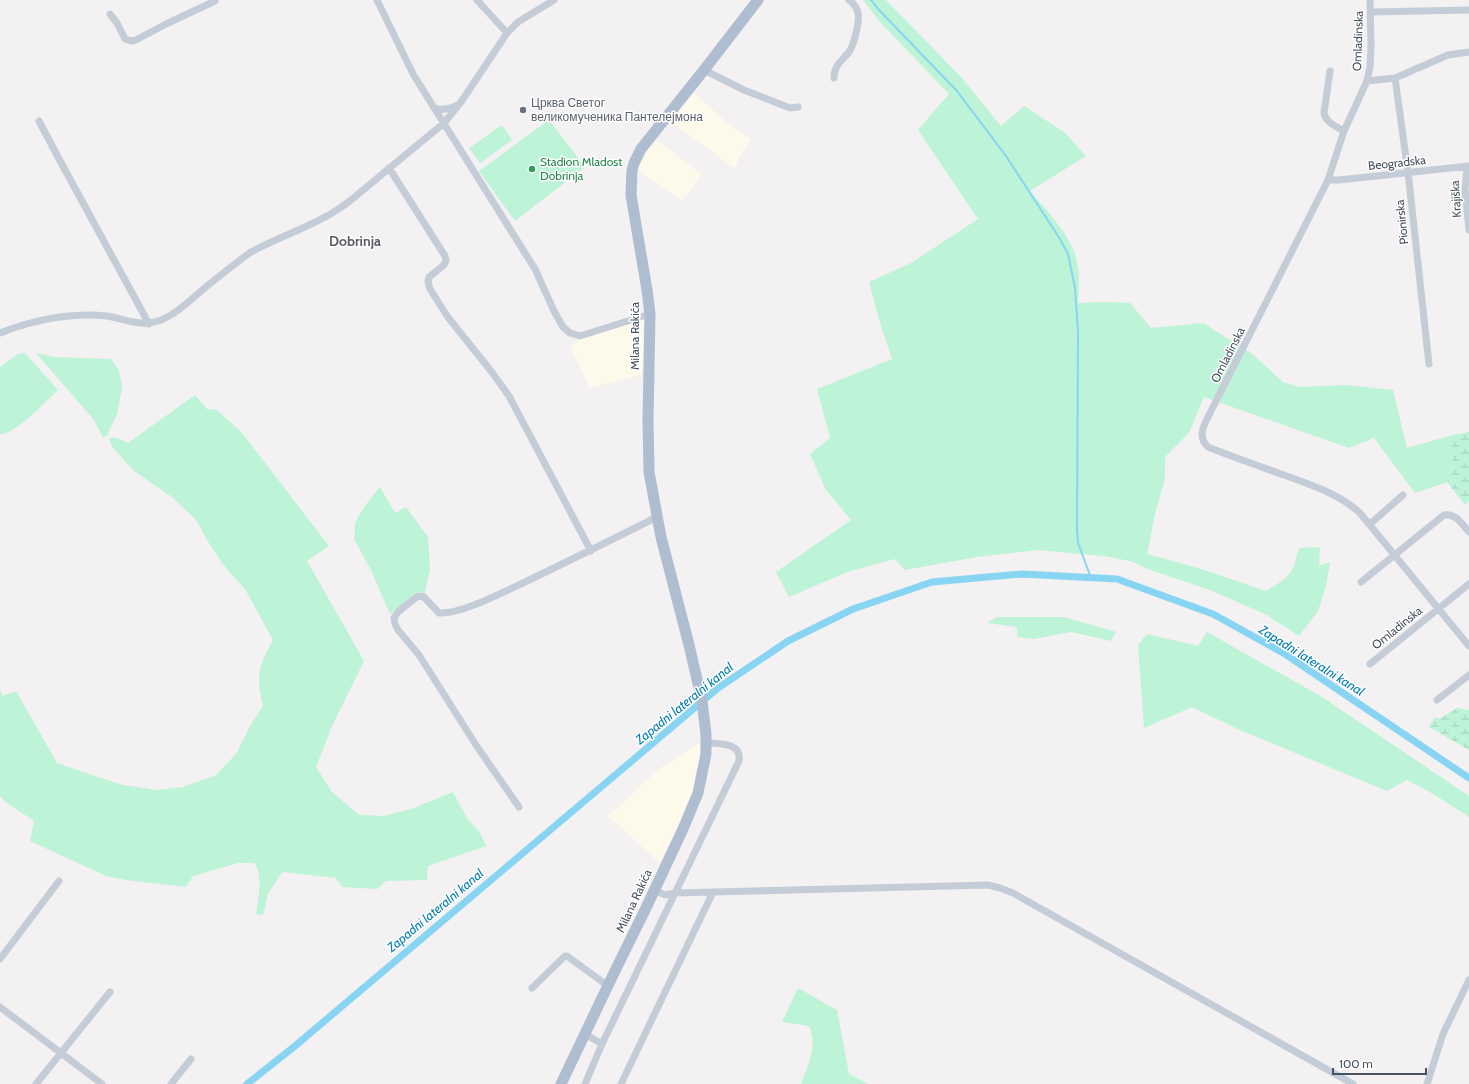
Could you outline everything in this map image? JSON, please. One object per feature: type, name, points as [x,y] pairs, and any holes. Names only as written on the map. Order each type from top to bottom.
[{"type":"main road","name":"Milana Rakića","points":[[561,1084],[654,890],[698,793],[702,778],[706,743],[705,722],[698,684],[660,537],[649,472],[650,314],[631,195],[632,172],[634,163],[641,149],[758,0]]},
{"type":"street","points":[[110,14],[118,23],[125,39],[131,41],[136,40],[216,0]]},
{"type":"street","points":[[377,0],[413,74],[535,269],[563,327],[570,333],[580,336],[650,314]]},
{"type":"street","points":[[477,0],[507,33]]},
{"type":"street","points":[[0,333],[63,316],[90,314],[110,316],[132,322],[149,324],[170,315],[251,252],[322,220],[339,210],[444,123],[507,33],[518,22],[554,0]]},
{"type":"street","points":[[834,78],[836,66],[852,46],[858,22],[858,11],[850,0]]},
{"type":"street","name":"Omladinska","points":[[1370,0],[1371,47],[1370,67],[1367,81],[1344,131],[1328,180],[1211,411],[1204,427],[1202,437],[1204,443],[1208,447],[1334,494],[1353,506],[1370,524],[1469,646]]},
{"type":"street","points":[[1371,12],[1469,10]]},
{"type":"street","points":[[1367,81],[1395,78],[1448,55],[1469,52]]},
{"type":"street","points":[[704,70],[744,90],[784,106],[790,108],[798,107]]},
{"type":"street","points":[[1330,71],[1324,113],[1325,119],[1329,123],[1344,131]]},
{"type":"street","name":"Pionirska","points":[[1395,78],[1408,172],[1429,364]]},
{"type":"street","points":[[434,108],[440,110],[458,105]]},
{"type":"street","points":[[39,120],[65,171],[149,324]]},
{"type":"street","name":"Beogradska","points":[[1328,180],[1468,166]]},
{"type":"street","name":"Krajiška","points":[[1468,166],[1465,189],[1469,230]]},
{"type":"street","points":[[389,168],[445,256],[446,261],[444,265],[429,277],[428,282],[430,289],[447,316],[509,396],[591,551]]},
{"type":"street","points":[[1370,524],[1403,495]]},
{"type":"street","points":[[1361,582],[1444,515],[1450,514],[1456,517],[1469,532]]},
{"type":"street","points":[[519,808],[476,745],[419,655],[398,630],[394,618],[398,612],[418,596],[424,596],[439,614],[447,614],[489,599],[591,551],[657,517]]},
{"type":"street","name":"Omladinska","points":[[1370,664],[1469,584]]},
{"type":"street","points":[[1437,700],[1469,675]]},
{"type":"street","points":[[584,1084],[739,761],[738,751],[734,747],[706,743]]},
{"type":"street","points":[[0,959],[59,881]]},
{"type":"street","points":[[654,890],[665,895],[713,892],[988,885],[1000,888],[1012,893],[1353,1084]]},
{"type":"street","points":[[621,1084],[713,892]]},
{"type":"street","points":[[532,988],[564,956],[567,956],[608,986]]},
{"type":"street","points":[[1427,1084],[1443,1034],[1469,980]]},
{"type":"street","points":[[36,1084],[110,992]]},
{"type":"street","points":[[0,1006],[102,1084]]},
{"type":"street","points":[[585,1034],[602,1044]]},
{"type":"street","points":[[171,1084],[191,1059]]},
{"type":"shaded area","points":[[693,92],[730,125],[751,139],[734,168],[670,121]]},
{"type":"shaded area","points":[[655,139],[702,174],[682,201],[638,170],[644,155]]},
{"type":"shaded area","points":[[644,317],[642,375],[590,388],[570,347],[580,339]]},
{"type":"shaded area","points":[[700,743],[699,769],[691,800],[660,863],[608,816],[660,768]]},
{"type":"green space","points":[[863,0],[886,0],[962,78],[1001,126],[1024,106],[1064,132],[1086,156],[1030,191],[1062,230],[1076,257],[1079,286],[1078,303],[1130,303],[1151,328],[1203,323],[1251,353],[1283,382],[1300,387],[1345,385],[1393,390],[1407,448],[1453,435],[1451,452],[1454,464],[1447,482],[1415,493],[1374,438],[1349,448],[1204,397],[1189,433],[1165,457],[1165,478],[1155,514],[1147,554],[1198,568],[1266,591],[1284,580],[1290,573],[1300,548],[1320,547],[1319,566],[1330,562],[1326,586],[1318,611],[1299,636],[1267,615],[1210,590],[1156,572],[1130,561],[1103,556],[1038,550],[977,557],[905,570],[895,559],[850,571],[789,597],[776,572],[851,520],[826,490],[810,454],[830,438],[817,389],[892,359],[869,282],[911,263],[978,219],[918,130],[949,94],[881,23]]},
{"type":"green space","name":"Stadion Mladost Dobrinja","points":[[549,120],[585,167],[515,221],[479,171]]},
{"type":"green space","points":[[502,125],[512,140],[480,163],[469,148]]},
{"type":"green space","points":[[25,353],[58,390],[22,423],[6,433],[0,434],[0,367],[18,354]]},
{"type":"green space","points":[[36,353],[54,357],[111,359],[119,370],[122,387],[117,415],[108,434],[103,438],[94,420]]},
{"type":"green space","points":[[195,395],[207,409],[217,410],[242,433],[329,546],[307,561],[364,661],[332,726],[316,767],[331,791],[359,815],[384,816],[411,809],[453,792],[468,820],[479,831],[486,846],[428,866],[427,880],[386,881],[377,889],[342,887],[336,878],[282,872],[268,894],[263,915],[256,914],[260,880],[254,863],[238,863],[193,876],[186,887],[126,880],[106,876],[30,841],[34,821],[4,801],[0,796],[0,690],[3,696],[16,691],[57,763],[123,785],[156,790],[183,787],[216,775],[236,754],[250,726],[263,706],[259,679],[261,665],[273,640],[245,589],[222,563],[197,521],[172,497],[134,471],[113,448],[109,439],[114,437],[128,443]]},
{"type":"green space","points":[[1469,432],[1469,501],[1465,505],[1447,482],[1454,464],[1450,452],[1453,435]]},
{"type":"green space","points":[[380,487],[395,513],[406,507],[428,537],[430,569],[425,593],[417,592],[390,614],[371,570],[354,539],[355,524],[357,520]]},
{"type":"green space","points":[[997,617],[1064,617],[1116,632],[1111,641],[1071,632],[1034,639],[1017,637],[1017,627],[987,623]]},
{"type":"green space","points":[[1207,632],[1322,697],[1469,796],[1469,817],[1435,795],[1407,780],[1387,791],[1240,730],[1192,707],[1144,728],[1138,645],[1147,634],[1198,646]]},
{"type":"green space","points":[[1457,708],[1469,710],[1469,750],[1429,727],[1435,717],[1439,719]]},
{"type":"green space","points":[[798,988],[837,1010],[849,1074],[868,1084],[801,1084],[811,1055],[813,1041],[812,1033],[809,1026],[782,1022]]},
{"type":"waterway","points":[[871,0],[957,91],[1006,156],[1060,239],[1068,254],[1075,288],[1078,332],[1077,529],[1078,543],[1091,578]]},
{"type":"waterway","name":"Zapadni lateralni kanal","points":[[247,1084],[295,1046],[718,688],[788,641],[853,609],[932,582],[1022,574],[1117,579],[1213,614],[1285,654],[1469,778]]},
{"type":"place","name":"Црква Светог великомученика Пантелејмона","points":[[523,110]]},
{"type":"place","name":"Stadion Mladost Dobrinja","points":[[532,169]]},
{"type":"district","name":"Dobrinja","points":[[355,241]]}]
